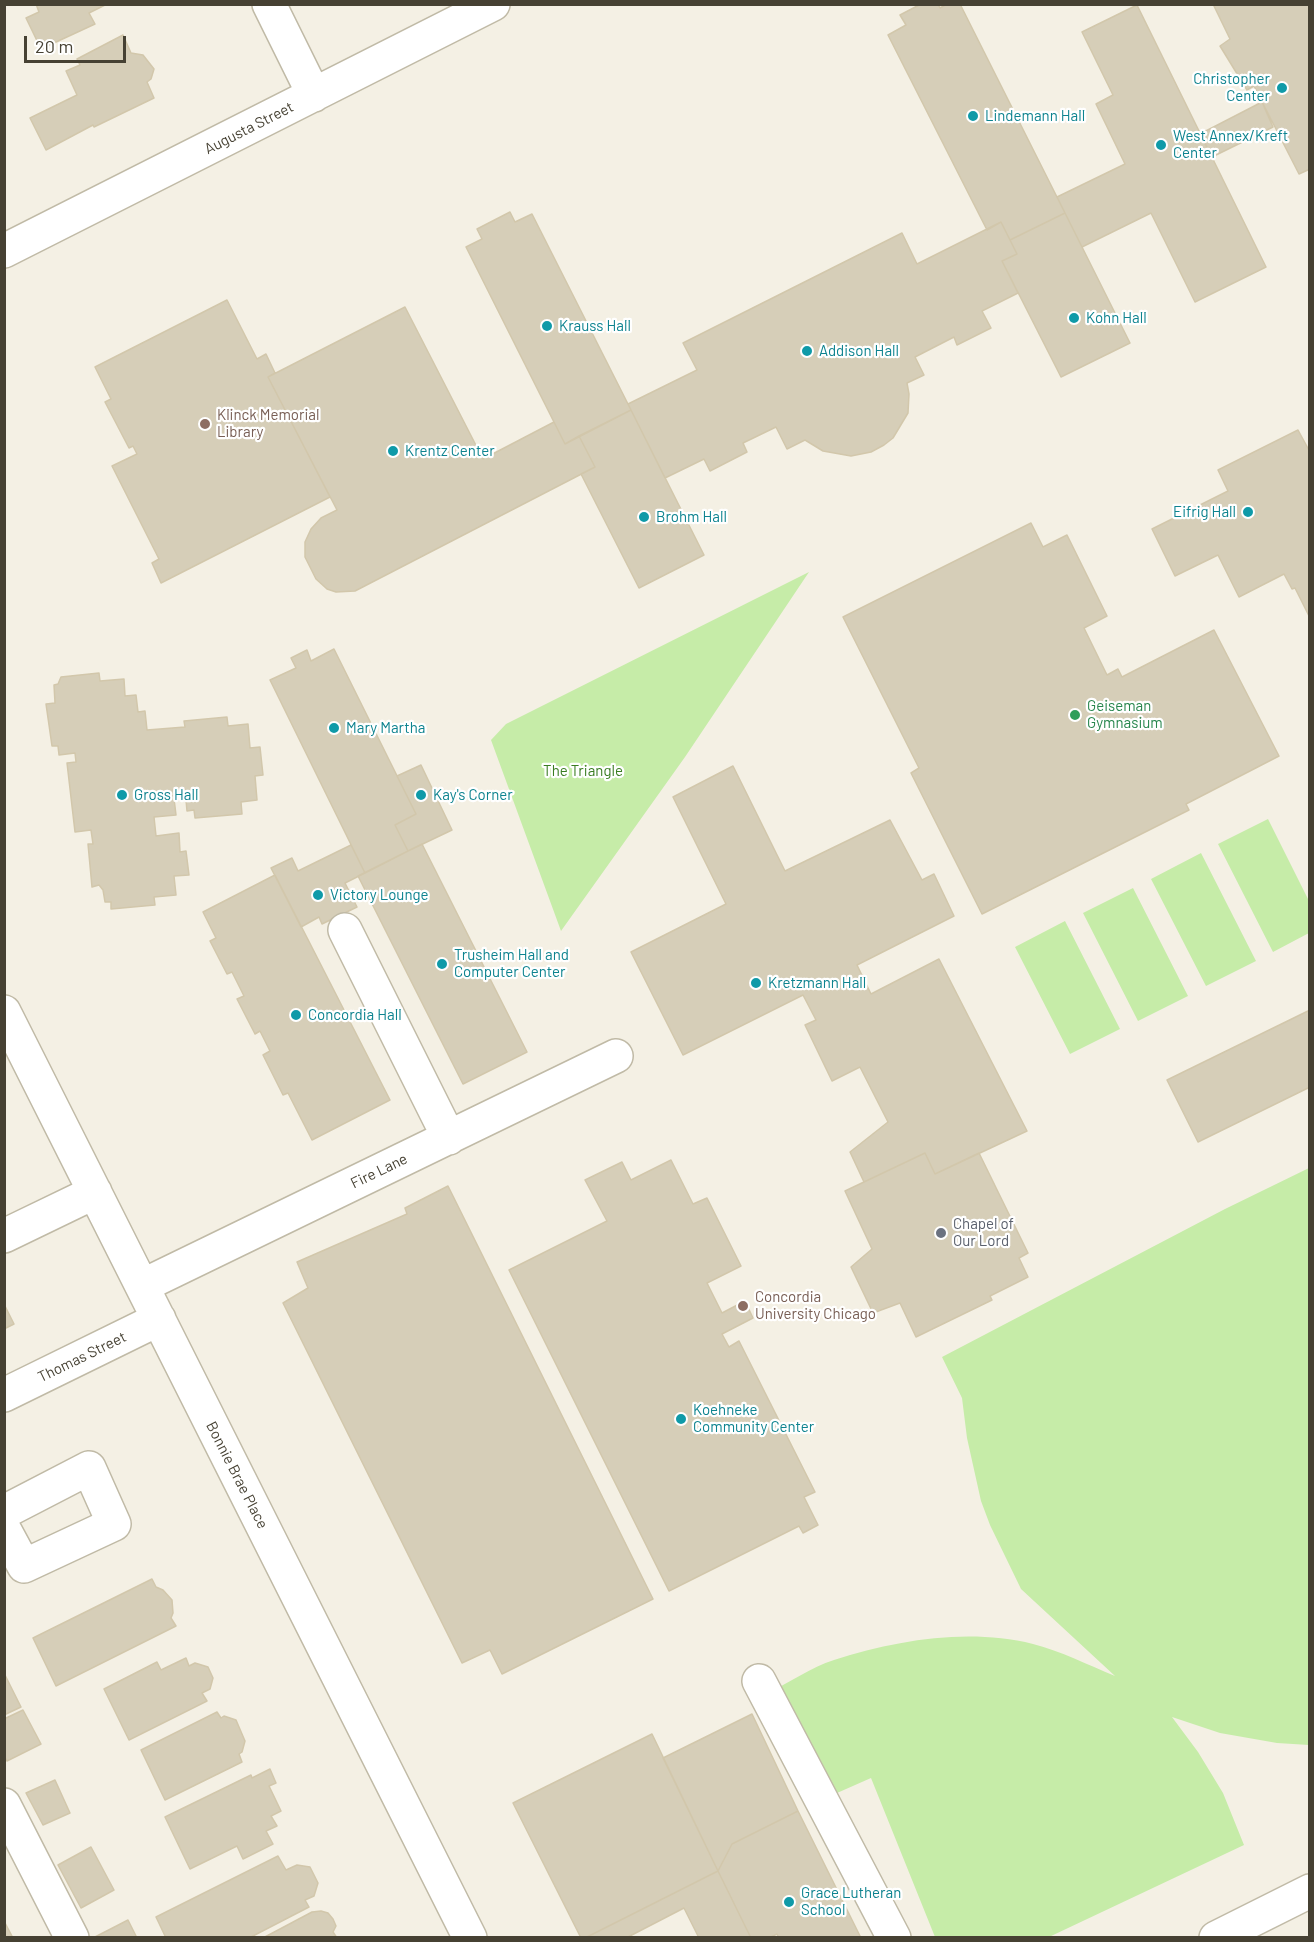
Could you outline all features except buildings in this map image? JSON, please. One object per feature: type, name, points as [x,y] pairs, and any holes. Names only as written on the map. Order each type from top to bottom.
[{"type":"street","points":[[268,4],[314,95]]},
{"type":"street","name":"Augusta Street","points":[[4,251],[493,4]]},
{"type":"street","points":[[345,930],[449,1138]]},
{"type":"street","name":"Bonnie Brae Place","points":[[4,1012],[470,1938]]},
{"type":"street","name":"Fire Lane","points":[[142,1286],[616,1056]]},
{"type":"street","points":[[4,1236],[95,1192]]},
{"type":"street","name":"Thomas Street","points":[[4,1395],[159,1319]]},
{"type":"street","points":[[4,1512],[89,1468],[114,1524],[24,1566],[4,1530]]},
{"type":"street","points":[[759,1681],[894,1938]]},
{"type":"street","points":[[4,1805],[72,1938]]},
{"type":"street","points":[[1216,1938],[1310,1891]]},
{"type":"green space","name":"The Triangle","points":[[809,572],[685,757],[561,931],[491,740],[506,724]]},
{"type":"green space","points":[[1268,819],[1309,901],[1309,933],[1273,952],[1218,844]]},
{"type":"green space","points":[[1201,853],[1256,961],[1206,986],[1151,879]]},
{"type":"green space","points":[[1133,888],[1188,996],[1138,1021],[1083,913]]},
{"type":"green space","points":[[1065,921],[1120,1029],[1070,1054],[1015,947]]},
{"type":"green space","points":[[1309,1168],[1309,1745],[1277,1743],[1220,1733],[1172,1717],[1198,1752],[1223,1793],[1244,1845],[1049,1937],[935,1937],[871,1778],[837,1793],[816,1789],[768,1693],[834,1660],[908,1642],[958,1637],[1008,1639],[1033,1644],[1064,1654],[1115,1676],[1021,1589],[981,1501],[967,1438],[962,1398],[942,1357],[1225,1209]]},
{"type":"place","name":"Christopher Center","points":[[1282,88]]},
{"type":"place","name":"Lindemann Hall","points":[[973,116]]},
{"type":"place","name":"West Annex/Kreft Center","points":[[1161,145]]},
{"type":"place","name":"Kohn Hall","points":[[1074,318]]},
{"type":"place","name":"Krauss Hall","points":[[547,326]]},
{"type":"place","name":"Addison Hall","points":[[807,351]]},
{"type":"place","name":"Klinck Memorial Library","points":[[205,424]]},
{"type":"place","name":"Krentz Center","points":[[393,451]]},
{"type":"place","name":"Eifrig Hall","points":[[1248,512]]},
{"type":"place","name":"Brohm Hall","points":[[644,517]]},
{"type":"place","name":"Geiseman Gymnasium","points":[[1075,715]]},
{"type":"place","name":"Mary Martha","points":[[334,728]]},
{"type":"place","name":"Gross Hall","points":[[122,795]]},
{"type":"place","name":"Kay's Corner","points":[[421,795]]},
{"type":"place","name":"Victory Lounge","points":[[318,895]]},
{"type":"place","name":"Trusheim Hall and Computer Center","points":[[442,964]]},
{"type":"place","name":"Kretzmann Hall","points":[[756,983]]},
{"type":"place","name":"Concordia Hall","points":[[296,1015]]},
{"type":"place","name":"Chapel of Our Lord","points":[[941,1233]]},
{"type":"place","name":"Concordia University Chicago","points":[[743,1306]]},
{"type":"place","name":"Koehneke Community Center","points":[[681,1419]]},
{"type":"place","name":"Grace Lutheran School","points":[[789,1902]]}]
